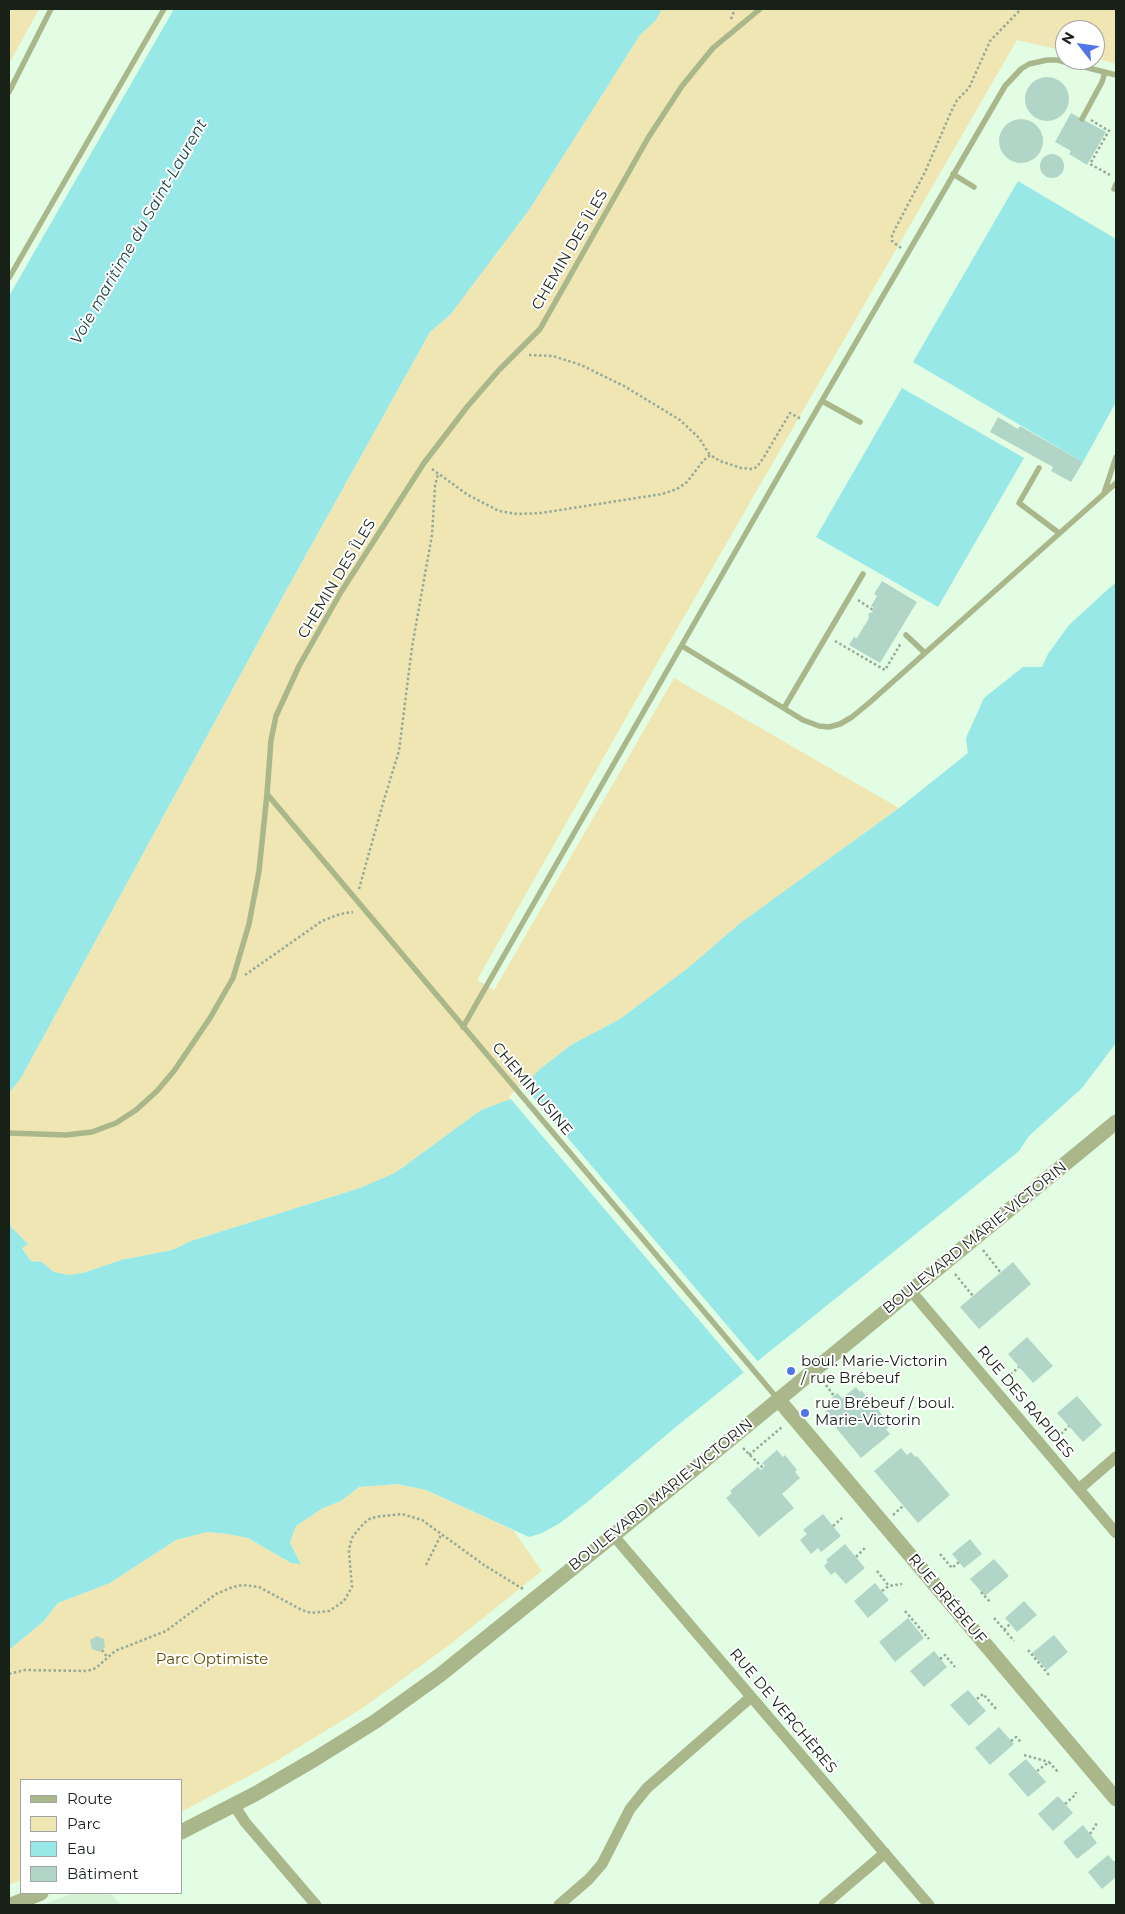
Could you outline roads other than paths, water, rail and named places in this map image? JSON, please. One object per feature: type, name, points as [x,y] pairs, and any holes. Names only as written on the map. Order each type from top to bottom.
[{"type":"street","name":"BOULEVARD MARIE-VICTORIN","points":[[182,1831],[234,1805],[340,1744],[416,1693],[488,1638],[1116,1122]]},
{"type":"street","name":"RUE DES RAPIDES","points":[[911,1291],[1116,1533]]},
{"type":"street","name":"RUE BRÉBEUF","points":[[778,1399],[1116,1799]]},
{"type":"street","points":[[1079,1489],[1116,1458]]},
{"type":"street","name":"RUE DE VERCHÈRES","points":[[614,1535],[929,1905]]},
{"type":"street","points":[[559,1905],[590,1879],[602,1864],[630,1809],[646,1788],[751,1697]]},
{"type":"street","points":[[234,1805],[245,1822],[316,1905]]},
{"type":"street","points":[[824,1905],[885,1853]]},
{"type":"street","points":[[13,1905],[39,1894]]},
{"type":"lane","points":[[9,92],[51,9]]},
{"type":"lane","points":[[9,278],[164,9]]},
{"type":"lane","name":"CHEMIN DES ÎLES","points":[[9,1134],[66,1135],[92,1132],[116,1123],[136,1110],[174,1071],[224,996],[238,965],[249,924],[258,871],[268,794],[271,740],[276,716],[284,696],[341,592],[424,463],[467,407],[540,329],[648,138],[682,86],[713,48],[760,9]]},
{"type":"lane","points":[[463,1027],[809,423],[1005,86],[1021,69],[1029,64],[1047,60],[1116,75]]},
{"type":"lane","points":[[1082,117],[1102,82],[1105,72]]},
{"type":"lane","points":[[953,174],[974,187]]},
{"type":"lane","points":[[822,401],[860,422]]},
{"type":"lane","points":[[1103,494],[1116,457]]},
{"type":"lane","points":[[1039,468],[1019,503],[1059,533]]},
{"type":"lane","points":[[682,646],[803,720],[819,726],[829,727],[840,724],[852,717],[1116,483]]},
{"type":"lane","points":[[784,708],[863,574]]},
{"type":"lane","points":[[906,635],[925,653]]},
{"type":"lane","name":"CHEMIN USINE","points":[[268,794],[778,1399]]},
{"type":"water","name":"Voie maritime du Saint-Laurent","points":[[174,9],[662,9],[656,20],[640,35],[529,210],[450,315],[430,332],[288,587],[21,1078],[9,1093],[9,296]]},
{"type":"water","points":[[1018,181],[1116,239],[1116,402],[1083,462],[913,362]]},
{"type":"water","points":[[902,388],[1024,458],[938,607],[816,537]]},
{"type":"water","points":[[1116,582],[1116,1043],[1082,1088],[1029,1136],[1019,1151],[677,1426],[586,1503],[560,1523],[542,1533],[529,1537],[426,1490],[397,1484],[359,1487],[341,1501],[323,1508],[296,1526],[290,1543],[301,1564],[291,1563],[248,1538],[228,1534],[207,1532],[176,1540],[110,1583],[58,1603],[44,1621],[9,1650],[9,1225],[28,1244],[22,1248],[31,1261],[42,1262],[54,1272],[69,1275],[83,1273],[121,1260],[172,1250],[191,1241],[360,1188],[395,1173],[481,1110],[511,1099],[540,1069],[571,1045],[620,1019],[688,968],[739,924],[899,808],[968,753],[966,738],[984,698],[1023,667],[1042,667],[1048,654],[1069,625]]},
{"type":"place","name":"boul. Marie-Victorin / rue Brébeuf","points":[[791,1371]]},
{"type":"place","name":"rue Brébeuf / boul. Marie-Victorin","points":[[805,1413]]},
{"type":"park label","name":"Parc Optimiste","points":[[212,1660]]}]
